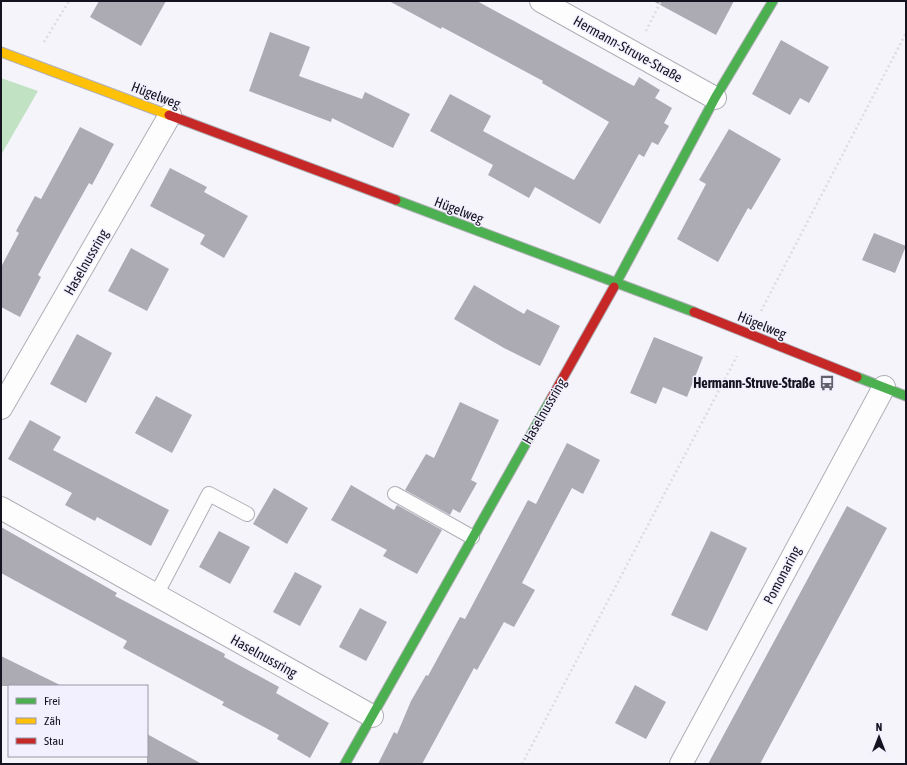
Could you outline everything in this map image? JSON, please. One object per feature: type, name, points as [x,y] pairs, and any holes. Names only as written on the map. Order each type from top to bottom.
[{"type":"street","name":"Hermann-Struve-Straße","points":[[541,1],[715,98]]},
{"type":"street","points":[[616,284],[715,98],[773,1]]},
{"type":"street","name":"Hügelweg","points":[[1,52],[749,334],[906,396]]},
{"type":"street","name":"Haselnussring","points":[[1,408],[170,115]]},
{"type":"street","name":"Haselnussring","points":[[345,764],[616,284]]},
{"type":"street","name":"Pomonaring","points":[[681,764],[884,387]]},
{"type":"street","name":"Haselnussring","points":[[1,508],[372,716]]},
{"type":"lane","points":[[156,595],[209,494],[247,514]]},
{"type":"lane","points":[[395,494],[472,537]]},
{"type":"path","points":[[31,63],[69,1]]},
{"type":"path","points":[[635,53],[661,1]]},
{"type":"path","points":[[522,764],[906,33]]},
{"type":"green space","points":[[1,78],[38,91],[1,155]]},
{"type":"building","points":[[99,1],[166,1],[141,46],[90,17]]},
{"type":"building","points":[[389,1],[477,1],[634,86],[639,77],[660,90],[655,98],[672,108],[664,123],[669,126],[658,145],[652,142],[644,157],[639,154],[600,224],[535,187],[529,198],[488,175],[493,165],[430,131],[450,94],[491,116],[483,131],[574,180],[609,122],[542,83],[543,81],[442,27],[441,29]]},
{"type":"building","points":[[653,1],[734,1],[716,35]]},
{"type":"building","points":[[270,32],[310,47],[299,76],[362,99],[365,92],[410,114],[393,148],[332,118],[331,122],[249,91]]},
{"type":"building","points":[[781,40],[829,67],[809,103],[800,98],[790,115],[752,94]]},
{"type":"building","points":[[80,127],[114,144],[92,185],[89,183],[38,275],[41,277],[20,317],[1,307],[1,267],[19,233],[16,231],[35,196],[41,199]]},
{"type":"building","points":[[729,129],[781,159],[751,210],[748,208],[718,262],[677,239],[706,184],[699,180]]},
{"type":"building","points":[[170,168],[207,187],[204,192],[248,216],[224,258],[200,244],[205,235],[150,206]]},
{"type":"building","points":[[874,233],[906,246],[895,273],[862,260]]},
{"type":"building","points":[[131,248],[169,269],[147,311],[108,291]]},
{"type":"building","points":[[474,285],[524,314],[527,309],[560,326],[540,366],[504,348],[454,319]]},
{"type":"building","points":[[77,334],[112,353],[86,403],[50,384]]},
{"type":"building","points":[[654,337],[703,357],[687,397],[663,387],[656,404],[630,393]]},
{"type":"building","points":[[156,396],[192,415],[172,453],[135,433]]},
{"type":"building","points":[[460,402],[499,420],[471,480],[477,483],[460,513],[453,509],[450,515],[405,490],[426,454],[434,458]]},
{"type":"building","points":[[30,420],[61,437],[53,450],[169,510],[151,546],[97,517],[95,521],[65,505],[72,493],[8,459]]},
{"type":"building","points":[[567,443],[600,460],[583,494],[572,488],[522,583],[535,590],[514,627],[504,622],[477,670],[474,668],[422,764],[378,764],[394,732],[397,734],[411,701],[426,675],[428,676],[460,617],[465,619],[528,500],[536,504]]},
{"type":"building","points":[[351,485],[394,510],[397,505],[442,530],[417,574],[383,556],[387,550],[331,520]]},
{"type":"building","points":[[274,488],[308,508],[287,544],[253,524]]},
{"type":"building","points":[[847,506],[887,528],[760,764],[708,764]]},
{"type":"building","points":[[1,527],[117,593],[115,596],[225,654],[224,657],[279,687],[276,693],[329,723],[310,758],[277,739],[279,735],[222,705],[224,702],[123,648],[127,641],[1,573]]},
{"type":"building","points":[[219,531],[250,547],[230,584],[199,567]]},
{"type":"building","points":[[711,531],[747,548],[707,631],[671,615]]},
{"type":"building","points":[[295,572],[322,586],[300,626],[273,612]]},
{"type":"building","points":[[360,608],[387,622],[366,661],[339,647]]},
{"type":"building","points":[[1,656],[60,685],[8,685],[1,686]]},
{"type":"building","points":[[635,685],[666,702],[646,739],[615,723]]},
{"type":"building","points":[[148,735],[202,764],[147,764]]},
{"type":"traffic: fast","points":[[614,287],[715,98],[773,1]]},
{"type":"traffic: fast","points":[[396,200],[694,312]]},
{"type":"traffic: fast","points":[[857,377],[906,396]]},
{"type":"traffic: fast","points":[[345,764],[551,399]]},
{"type":"traffic: slow","points":[[1,52],[169,115]]},
{"type":"traffic: jam","points":[[169,115],[396,200]]},
{"type":"traffic: jam","points":[[551,399],[614,287]]},
{"type":"traffic: jam","points":[[694,312],[857,377]]},
{"type":"place","name":"Hermann-Struve-Straße","points":[[827,383]]}]
